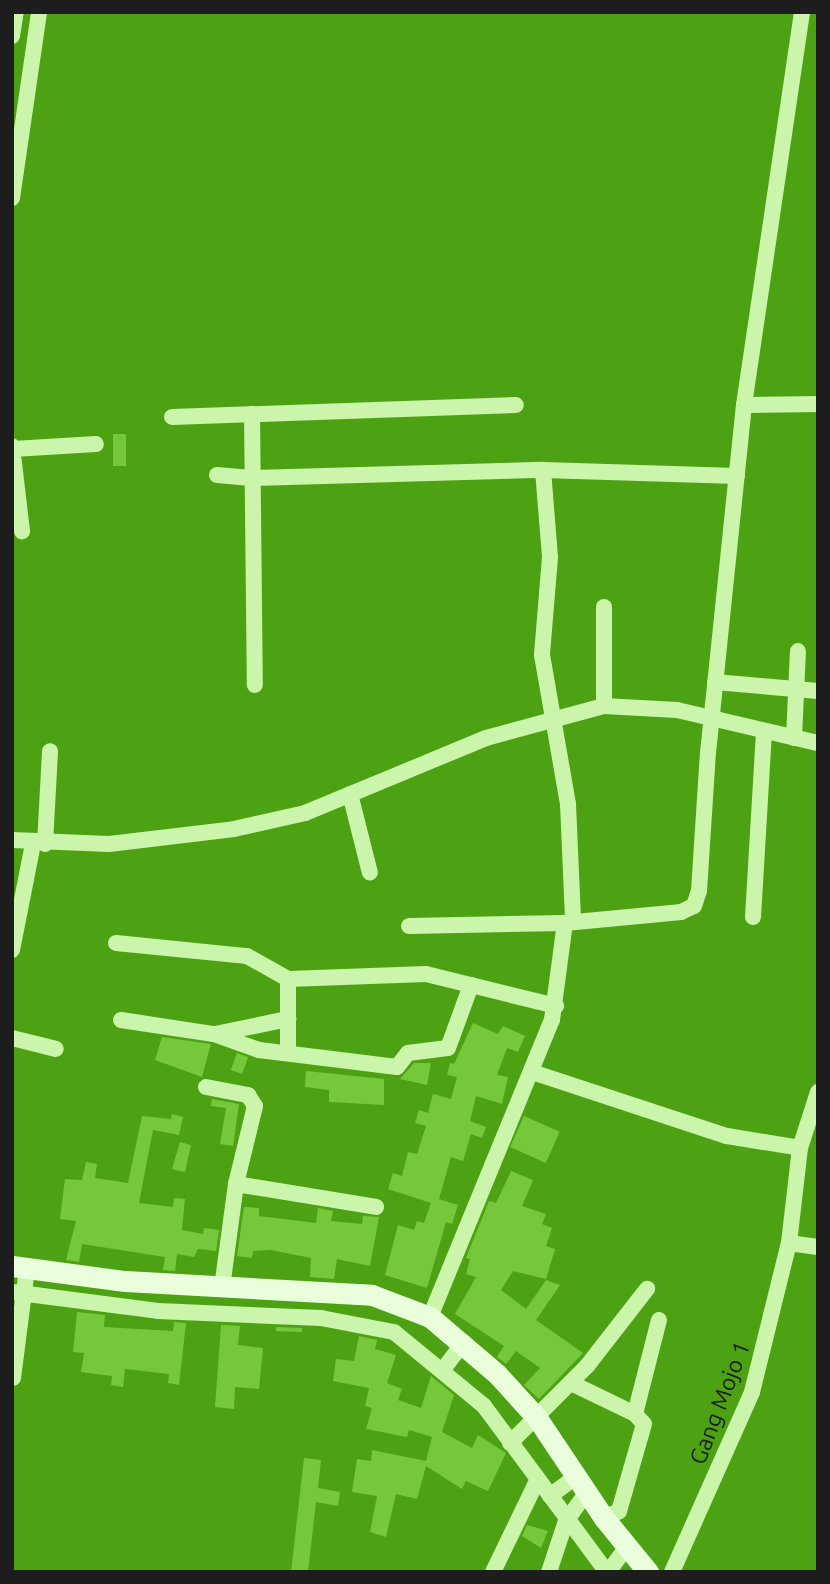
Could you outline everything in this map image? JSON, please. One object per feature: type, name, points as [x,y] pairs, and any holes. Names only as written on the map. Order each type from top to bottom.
[{"type":"street","points":[[12,198],[38,12]]},
{"type":"street","points":[[409,926],[569,921],[681,912],[694,906],[744,405],[802,12]]},
{"type":"street","points":[[744,405],[818,404]]},
{"type":"street","points":[[172,417],[516,405]]},
{"type":"street","points":[[252,414],[256,685]]},
{"type":"street","points":[[22,531],[12,448],[96,443]]},
{"type":"street","points":[[217,475],[251,478],[543,470],[737,476]]},
{"type":"street","points":[[430,1317],[533,1072],[556,1006],[569,921],[568,804],[542,655],[550,557],[543,470]]},
{"type":"street","points":[[604,607],[604,706]]},
{"type":"street","points":[[794,738],[798,651]]},
{"type":"street","points":[[715,682],[818,691]]},
{"type":"street","points":[[12,840],[39,844],[109,844],[234,829],[304,813],[437,756],[554,718],[604,706],[677,710],[818,743]]},
{"type":"street","points":[[752,917],[764,731]]},
{"type":"street","points":[[12,950],[39,844],[50,751]]},
{"type":"street","points":[[350,794],[370,873]]},
{"type":"street","points":[[116,943],[247,956],[288,979],[426,974],[556,1006]]},
{"type":"street","points":[[288,979],[288,1052]]},
{"type":"street","points":[[121,1020],[214,1034],[259,1051],[288,1052],[397,1067],[408,1053],[448,1048],[471,985]]},
{"type":"street","points":[[214,1034],[288,1019]]},
{"type":"street","points":[[12,1038],[56,1049]]},
{"type":"street","points":[[533,1072],[727,1136],[800,1148]]},
{"type":"street","points":[[206,1087],[253,1098],[255,1106],[236,1184],[239,1301]]},
{"type":"street","name":"Gang Mojo 1","points":[[672,1572],[752,1392],[789,1243],[800,1148],[818,1091]]},
{"type":"street","points":[[236,1184],[376,1207]]},
{"type":"street","points":[[789,1243],[818,1247]]},
{"type":"street","points":[[13,1378],[21,1281],[161,1298],[275,1304],[394,1332],[444,1366],[484,1406],[514,1440],[538,1479],[604,1518],[614,1563]]},
{"type":"street","points":[[514,1440],[571,1383],[647,1289]]},
{"type":"street","points":[[328,1318],[332,1295]]},
{"type":"street","points":[[275,1304],[332,1295],[394,1301],[430,1317],[461,1345],[534,1422],[570,1497],[614,1563],[648,1572]]},
{"type":"street","points":[[635,1414],[659,1320]]},
{"type":"street","points":[[444,1366],[461,1345]]},
{"type":"street","points":[[571,1383],[635,1414],[644,1428],[619,1511],[604,1518]]},
{"type":"street","points":[[493,1572],[538,1479]]},
{"type":"street","points":[[549,1572],[570,1497]]},
{"type":"building","points":[[113,434],[126,434],[126,466],[113,466]]},
{"type":"building","points":[[473,1023],[498,1034],[503,1026],[525,1036],[518,1052],[507,1048],[497,1075],[508,1077],[502,1104],[476,1096],[470,1121],[486,1127],[482,1138],[471,1134],[463,1161],[451,1157],[439,1199],[458,1205],[452,1224],[446,1222],[427,1288],[385,1275],[398,1225],[414,1230],[417,1221],[424,1223],[431,1203],[388,1189],[393,1173],[402,1176],[408,1152],[417,1154],[426,1126],[415,1123],[419,1110],[428,1113],[433,1094],[451,1099],[457,1077],[447,1075],[450,1063],[454,1064]]},
{"type":"building","points":[[162,1037],[211,1044],[202,1077],[155,1060]]},
{"type":"building","points":[[237,1053],[248,1057],[242,1074],[231,1070]]},
{"type":"building","points":[[414,1063],[431,1063],[427,1085],[400,1079]]},
{"type":"building","points":[[306,1071],[384,1079],[384,1105],[329,1102],[329,1090],[305,1087]]},
{"type":"building","points":[[212,1099],[239,1104],[233,1146],[220,1144],[226,1108],[211,1106]]},
{"type":"building","points":[[172,1114],[183,1117],[179,1135],[153,1130],[139,1203],[173,1207],[174,1198],[185,1199],[182,1230],[203,1234],[204,1228],[219,1230],[216,1251],[198,1249],[194,1257],[177,1254],[175,1271],[163,1270],[165,1257],[82,1244],[79,1262],[66,1260],[76,1221],[60,1219],[65,1179],[82,1180],[86,1162],[97,1164],[95,1178],[128,1183],[142,1116],[171,1119]]},
{"type":"building","points":[[524,1116],[560,1132],[546,1163],[510,1147]]},
{"type":"building","points":[[180,1142],[191,1145],[185,1172],[172,1169]]},
{"type":"building","points":[[511,1171],[533,1180],[522,1206],[546,1214],[542,1224],[552,1228],[546,1246],[555,1249],[546,1279],[513,1271],[501,1290],[526,1309],[546,1280],[560,1285],[536,1320],[583,1353],[539,1399],[524,1385],[540,1368],[516,1351],[506,1364],[497,1357],[504,1346],[455,1314],[476,1277],[466,1274],[470,1259],[466,1258],[489,1201],[496,1203]]},
{"type":"building","points":[[244,1207],[259,1208],[259,1216],[316,1223],[318,1208],[333,1211],[331,1221],[362,1224],[363,1216],[379,1217],[370,1266],[337,1259],[334,1279],[310,1277],[311,1258],[271,1250],[253,1251],[252,1258],[237,1256]]},
{"type":"building","points":[[77,1312],[105,1315],[104,1327],[173,1331],[174,1322],[186,1323],[179,1385],[168,1383],[169,1374],[125,1369],[123,1387],[111,1385],[112,1376],[81,1372],[84,1353],[73,1352]]},
{"type":"building","points":[[221,1325],[240,1326],[238,1345],[263,1348],[259,1389],[235,1387],[234,1409],[215,1407]]},
{"type":"building","points":[[276,1327],[302,1328],[302,1332],[276,1331]]},
{"type":"building","points":[[359,1336],[377,1340],[375,1349],[396,1355],[387,1383],[402,1389],[398,1400],[421,1408],[431,1376],[454,1395],[442,1432],[472,1448],[478,1435],[506,1453],[488,1491],[466,1481],[462,1489],[426,1466],[417,1499],[396,1494],[386,1537],[370,1532],[377,1496],[352,1492],[357,1459],[371,1461],[372,1450],[426,1461],[432,1437],[409,1430],[407,1437],[366,1429],[372,1408],[365,1406],[369,1388],[333,1381],[336,1359],[354,1361]]},
{"type":"building","points":[[304,1458],[321,1460],[318,1488],[340,1492],[338,1506],[316,1502],[308,1572],[291,1572]]},
{"type":"building","points":[[527,1525],[548,1531],[541,1548],[522,1536]]}]
